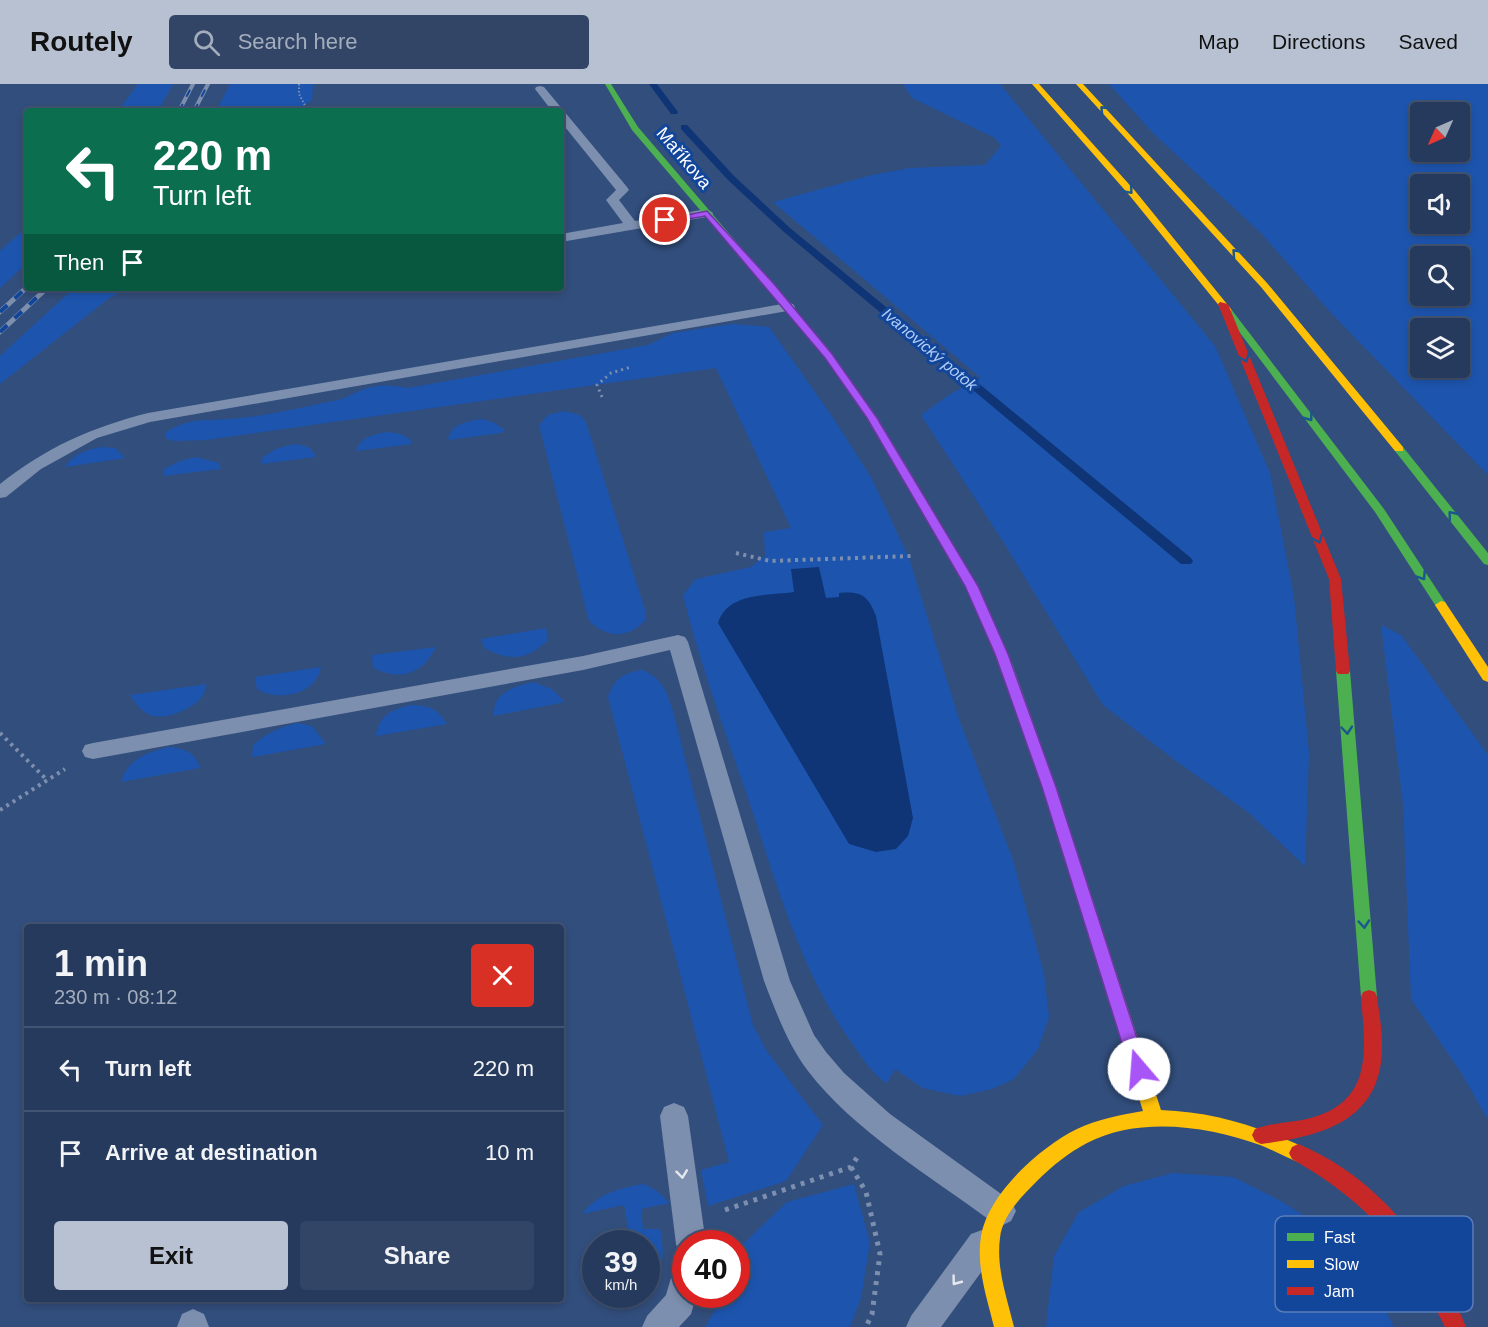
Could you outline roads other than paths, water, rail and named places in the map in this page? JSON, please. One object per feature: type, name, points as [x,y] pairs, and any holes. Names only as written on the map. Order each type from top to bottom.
[{"type":"main road","name":"Maříkova","points":[[608,84],[634,128],[829,356],[872,418],[972,586],[1002,654],[1049,787],[1154,1117]]},
{"type":"main road","points":[[1035,84],[1132,194],[1223,304],[1380,511],[1488,677]]},
{"type":"main road","points":[[1078,84],[1172,182],[1275,297],[1488,561]]},
{"type":"main road","points":[[1223,304],[1335,579],[1373,1040],[1370,1073],[1358,1100],[1337,1119],[1301,1132],[1260,1135]]},
{"type":"main road","points":[[1004,1327],[990,1261],[995,1223],[1041,1161],[1064,1144],[1089,1131],[1118,1122],[1154,1117],[1180,1117],[1214,1122],[1260,1135],[1338,1176],[1386,1216]]},
{"type":"main road","points":[[1448,1312],[1456,1327]]},
{"type":"lane","points":[[540,89],[556,108]]},
{"type":"lane","points":[[564,119],[623,190],[612,200],[632,226]]},
{"type":"lane","points":[[564,237],[707,213]]},
{"type":"lane","points":[[0,493],[35,465],[91,435],[148,418],[788,307]]},
{"type":"lane","points":[[93,751],[583,663],[678,642],[777,981],[791,1017],[816,1061],[858,1105],[995,1223],[922,1327]]},
{"type":"lane","points":[[674,1116],[689,1230]]},
{"type":"lane","points":[[658,1327],[675,1308]]},
{"type":"waterway","name":"Ivanovický potok","points":[[653,84],[674,112]]},
{"type":"waterway","name":"Ivanovický potok","points":[[684,127],[731,178],[787,230],[1186,561]]},
{"type":"railway","points":[[181,108],[193,84]]},
{"type":"railway","points":[[196,108],[208,84]]},
{"type":"railway","points":[[0,312],[24,290]]},
{"type":"railway","points":[[0,332],[44,291]]}]
